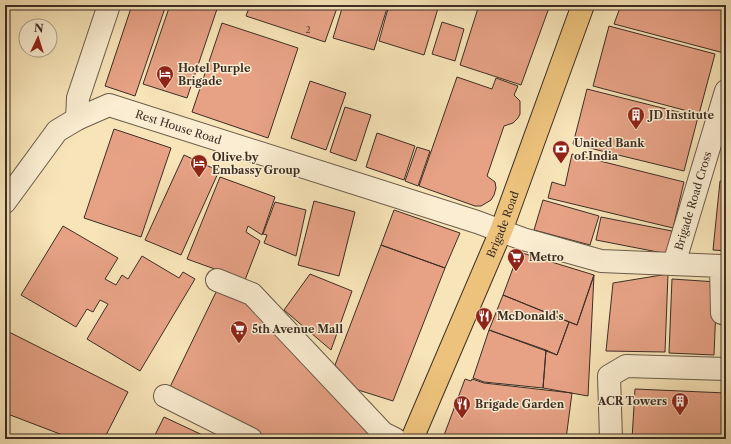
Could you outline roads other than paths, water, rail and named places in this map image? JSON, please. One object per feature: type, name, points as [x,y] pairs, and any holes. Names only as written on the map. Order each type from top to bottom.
[{"type":"main road","name":"Brigade Road","points":[[412,439],[501,232],[584,5]]},
{"type":"street","points":[[78,119],[78,98],[109,5]]},
{"type":"street","name":"Brigade Road Cross","points":[[674,264],[717,150],[725,100]]},
{"type":"street","name":"Rest House Road","points":[[5,202],[57,130],[109,105],[477,222],[501,232]]},
{"type":"street","name":"Brigade Road Cross","points":[[501,232],[601,261],[721,266],[722,313]]},
{"type":"street","points":[[217,280],[252,294],[382,433],[395,439]]},
{"type":"street","points":[[611,439],[609,376],[626,366],[726,369]]},
{"type":"street","points":[[165,396],[251,439]]},
{"type":"place","name":"Hotel Purple Brigade","points":[[165,89]]},
{"type":"place","name":"JD Institute","points":[[636,130]]},
{"type":"place","name":"United Bank of India","points":[[561,164]]},
{"type":"place","name":"Olive by Embassy Group","points":[[199,178]]},
{"type":"place","name":"Metro","points":[[516,272]]},
{"type":"place","name":"McDonald's","points":[[484,331]]},
{"type":"place","name":"5th Avenue Mall","points":[[239,344]]},
{"type":"place","name":"ACR Towers","points":[[680,416]]},
{"type":"place","name":"Brigade Garden","points":[[462,419]]}]
